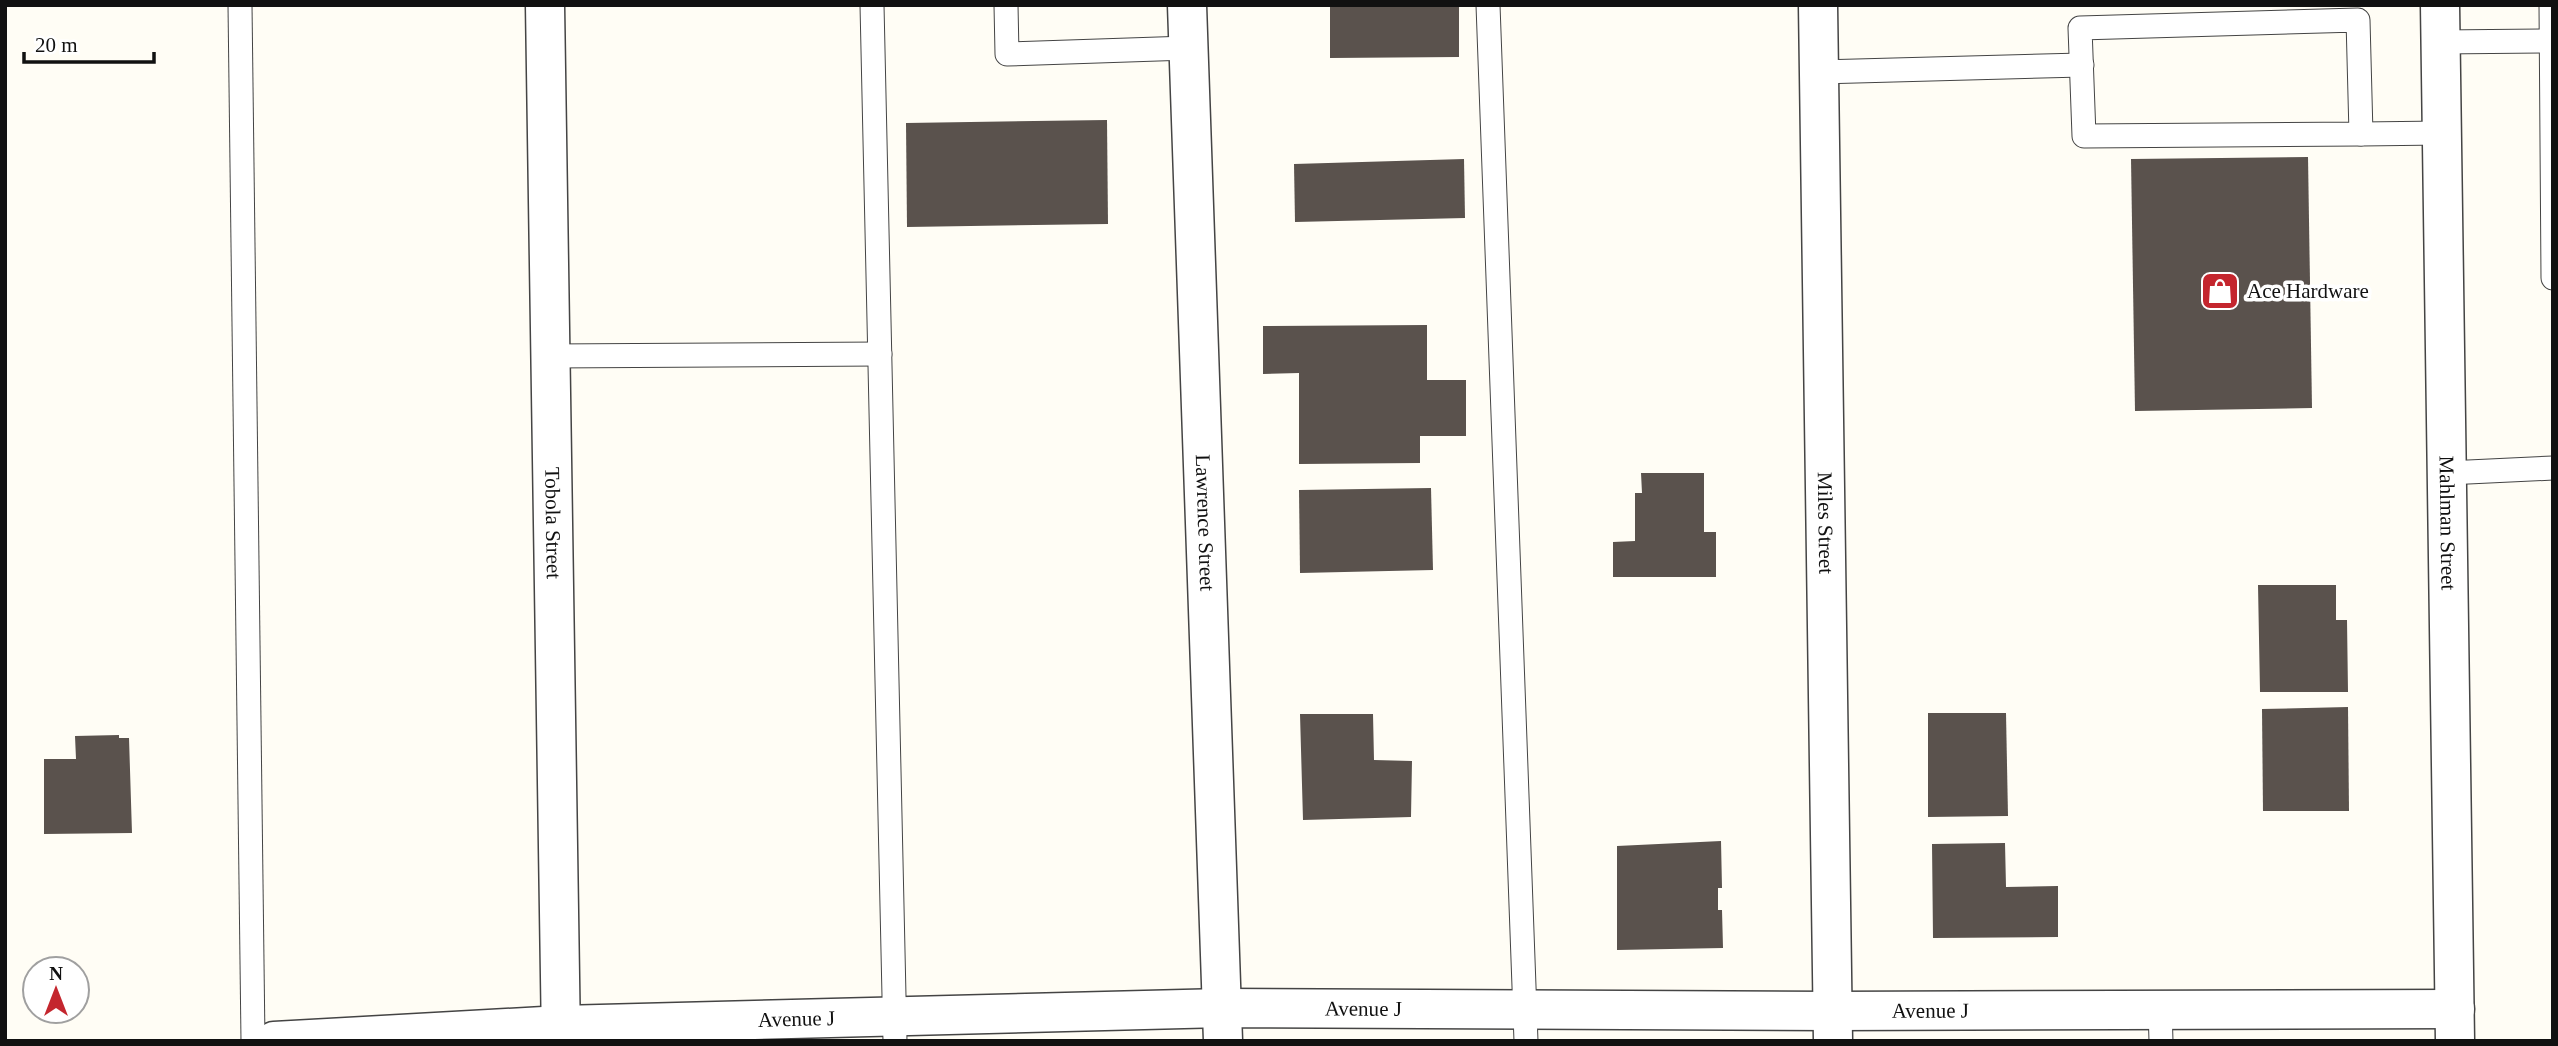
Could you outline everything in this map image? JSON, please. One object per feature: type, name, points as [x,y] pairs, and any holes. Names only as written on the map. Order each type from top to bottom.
[{"type":"street","name":"Tobola Street","points":[[545,5],[561,1033]]},
{"type":"street","name":"Lawrence Street","points":[[1187,5],[1223,1024]]},
{"type":"street","name":"Miles Street","points":[[1818,5],[1833,1026]]},
{"type":"street","name":"Mahlman Street","points":[[2440,5],[2455,1025]]},
{"type":"street","name":"Avenue J","points":[[274,1041],[561,1033],[1223,1024],[2455,1025]]},
{"type":"lane","points":[[240,5],[253,1041]]},
{"type":"lane","points":[[872,5],[895,1029]]},
{"type":"lane","points":[[1006,5],[1007,54],[1188,48]]},
{"type":"lane","points":[[1488,5],[1526,1025]]},
{"type":"lane","points":[[2550,5],[2553,278]]},
{"type":"lane","points":[[2361,134],[2358,20],[2171,15],[2080,28],[2084,136],[2361,134],[2442,133]]},
{"type":"lane","points":[[2440,43],[2551,41]]},
{"type":"lane","points":[[1819,72],[2082,65]]},
{"type":"lane","points":[[550,356],[880,354]]},
{"type":"lane","points":[[2447,473],[2553,468]]},
{"type":"building","points":[[1330,5],[1459,5],[1459,57],[1330,58]]},
{"type":"building","points":[[1107,120],[1108,224],[907,227],[906,123]]},
{"type":"building","points":[[2308,157],[2312,408],[2135,411],[2131,159]]},
{"type":"building","points":[[1464,159],[1465,218],[1295,222],[1294,164]]},
{"type":"building","points":[[1427,325],[1427,380],[1466,380],[1466,436],[1420,436],[1420,463],[1299,464],[1299,373],[1263,374],[1263,326]]},
{"type":"building","points":[[1641,473],[1704,473],[1704,532],[1716,532],[1716,577],[1613,577],[1613,542],[1635,541],[1635,493],[1642,493]]},
{"type":"building","points":[[1431,488],[1433,570],[1300,573],[1299,490]]},
{"type":"building","points":[[2258,585],[2336,585],[2336,620],[2347,620],[2348,692],[2260,692]]},
{"type":"building","points":[[2348,707],[2349,811],[2263,811],[2262,709]]},
{"type":"building","points":[[1928,713],[2006,713],[2008,816],[1928,817]]},
{"type":"building","points":[[1300,714],[1373,714],[1374,760],[1412,761],[1411,817],[1303,820]]},
{"type":"building","points":[[119,735],[119,738],[129,738],[132,833],[44,834],[44,759],[76,759],[75,736]]},
{"type":"building","points":[[1721,841],[1722,888],[1718,888],[1718,910],[1722,910],[1723,948],[1617,950],[1617,846]]},
{"type":"building","points":[[2005,843],[2006,887],[2058,886],[2058,937],[1933,938],[1932,844]]},
{"type":"place","name":"Ace Hardware","points":[[2220,291]]}]
